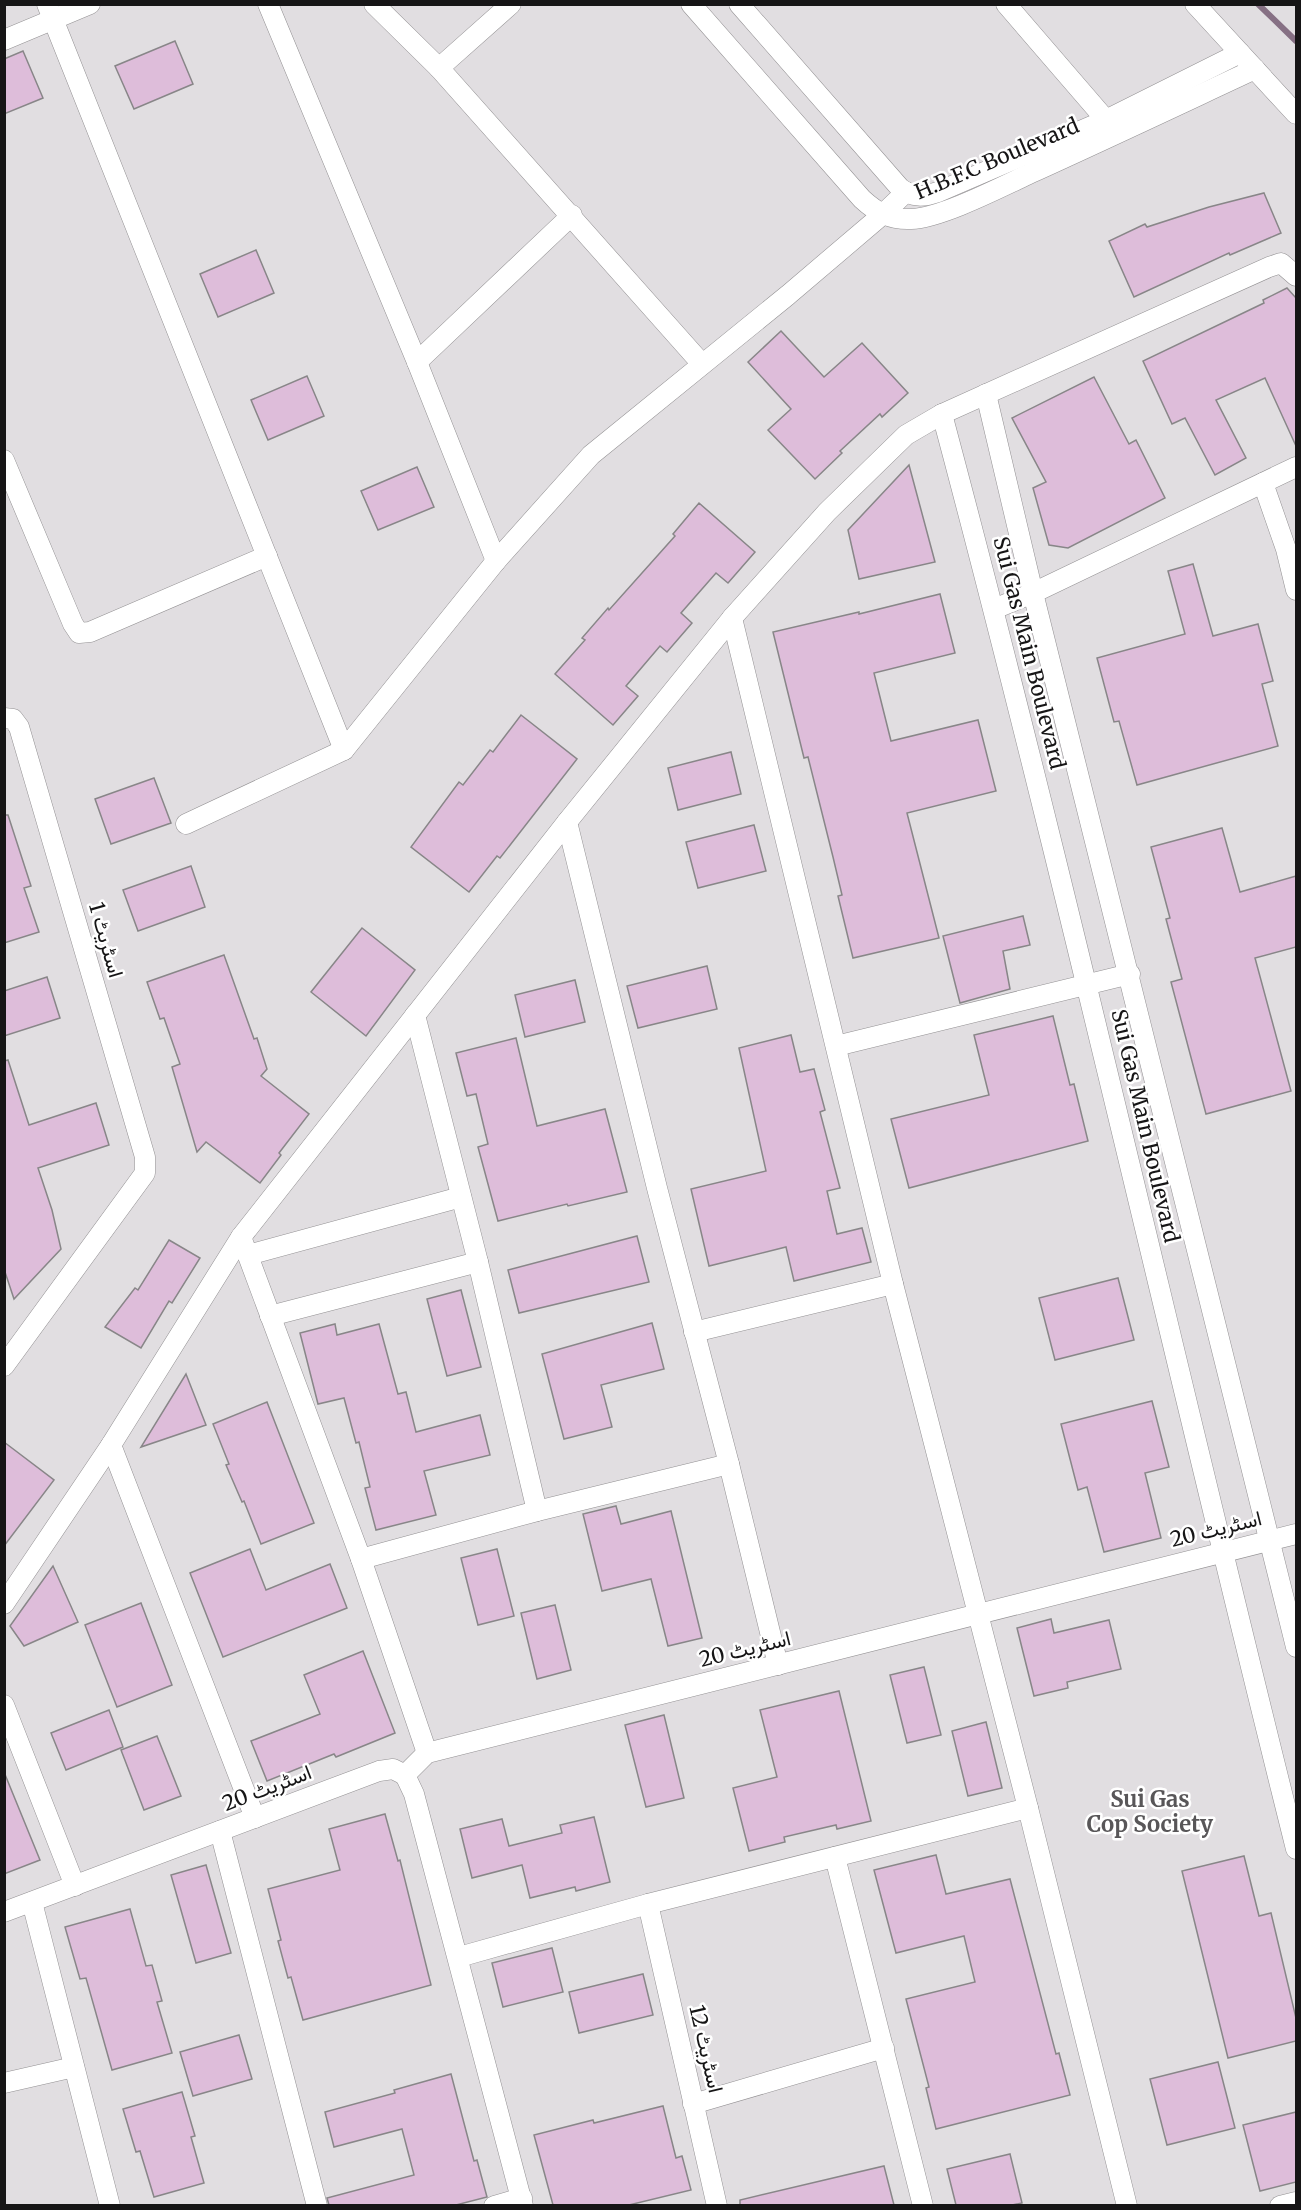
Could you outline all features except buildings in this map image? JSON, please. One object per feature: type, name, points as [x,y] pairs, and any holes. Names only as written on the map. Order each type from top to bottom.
[{"type":"street","points":[[4,40],[50,12],[90,4]]},
{"type":"street","points":[[267,4],[417,362],[496,561]]},
{"type":"street","points":[[374,4],[440,68],[702,364]]},
{"type":"street","points":[[440,68],[511,4]]},
{"type":"street","points":[[691,4],[862,199],[882,215]]},
{"type":"street","name":"H.B.F.C Boulevard","points":[[738,4],[906,192],[918,196],[938,192],[1106,120],[1240,53]]},
{"type":"street","points":[[1006,4],[1106,120]]},
{"type":"street","points":[[1195,4],[1296,114]]},
{"type":"street","points":[[50,12],[344,750]]},
{"type":"street","name":"H.B.F.C Boulevard","points":[[882,215],[896,219],[913,219],[958,205],[1255,69]]},
{"type":"street","points":[[186,824],[344,750],[496,561],[591,455],[788,295],[906,192]]},
{"type":"street","points":[[417,362],[572,215]]},
{"type":"street","points":[[4,1604],[244,1246],[415,1015],[732,618],[827,512],[906,435],[942,414],[1281,263],[1296,276]]},
{"type":"street","name":"Sui Gas Main Boulevard","points":[[986,394],[1033,593],[1296,1647]]},
{"type":"street","name":"Sui Gas Main Boulevard","points":[[942,414],[994,609],[1296,1849]]},
{"type":"street","points":[[4,460],[73,624],[79,633],[90,632],[267,556]]},
{"type":"street","points":[[994,609],[1033,593],[1296,467]]},
{"type":"street","points":[[1263,483],[1291,555],[1296,590]]},
{"type":"street","points":[[732,618],[893,1284],[1028,1808],[1127,2205]]},
{"type":"street","name":"اسٹریٹ 1","points":[[4,718],[13,719],[19,727],[145,1157],[146,1173],[5,1364]]},
{"type":"street","points":[[567,822],[778,1665]]},
{"type":"street","points":[[836,1046],[1130,975]]},
{"type":"street","points":[[415,1015],[478,1262],[537,1510]]},
{"type":"street","points":[[244,1246],[461,1197]]},
{"type":"street","points":[[244,1246],[361,1559],[427,1753],[405,1775],[414,1794],[523,2202],[494,2205]]},
{"type":"street","points":[[270,1316],[478,1262]]},
{"type":"street","points":[[694,1332],[893,1284]]},
{"type":"street","points":[[111,1445],[255,1818]]},
{"type":"street","points":[[361,1559],[537,1510],[729,1464]]},
{"type":"street","name":"اسٹریٹ 20","points":[[427,1753],[1296,1534]]},
{"type":"street","points":[[4,1705],[75,1886]]},
{"type":"street","name":"اسٹریٹ 20","points":[[4,1912],[386,1769],[393,1769],[405,1775]]},
{"type":"street","points":[[459,1957],[648,1904],[1028,1808]]},
{"type":"street","points":[[220,1831],[316,2205]]},
{"type":"street","points":[[835,1857],[923,2205]]},
{"type":"street","points":[[32,1902],[110,2205]]},
{"type":"street","name":"اسٹریٹ 12","points":[[648,1904],[717,2205]]},
{"type":"street","points":[[693,2104],[884,2048]]},
{"type":"street","points":[[4,2083],[74,2067]]},
{"type":"street","points":[[1280,2205],[1296,2202]]},
{"type":"waterway","points":[[1258,4],[1296,41]]},
{"type":"district","name":"Sui Gas Cop Society","points":[[1150,1812]]}]
